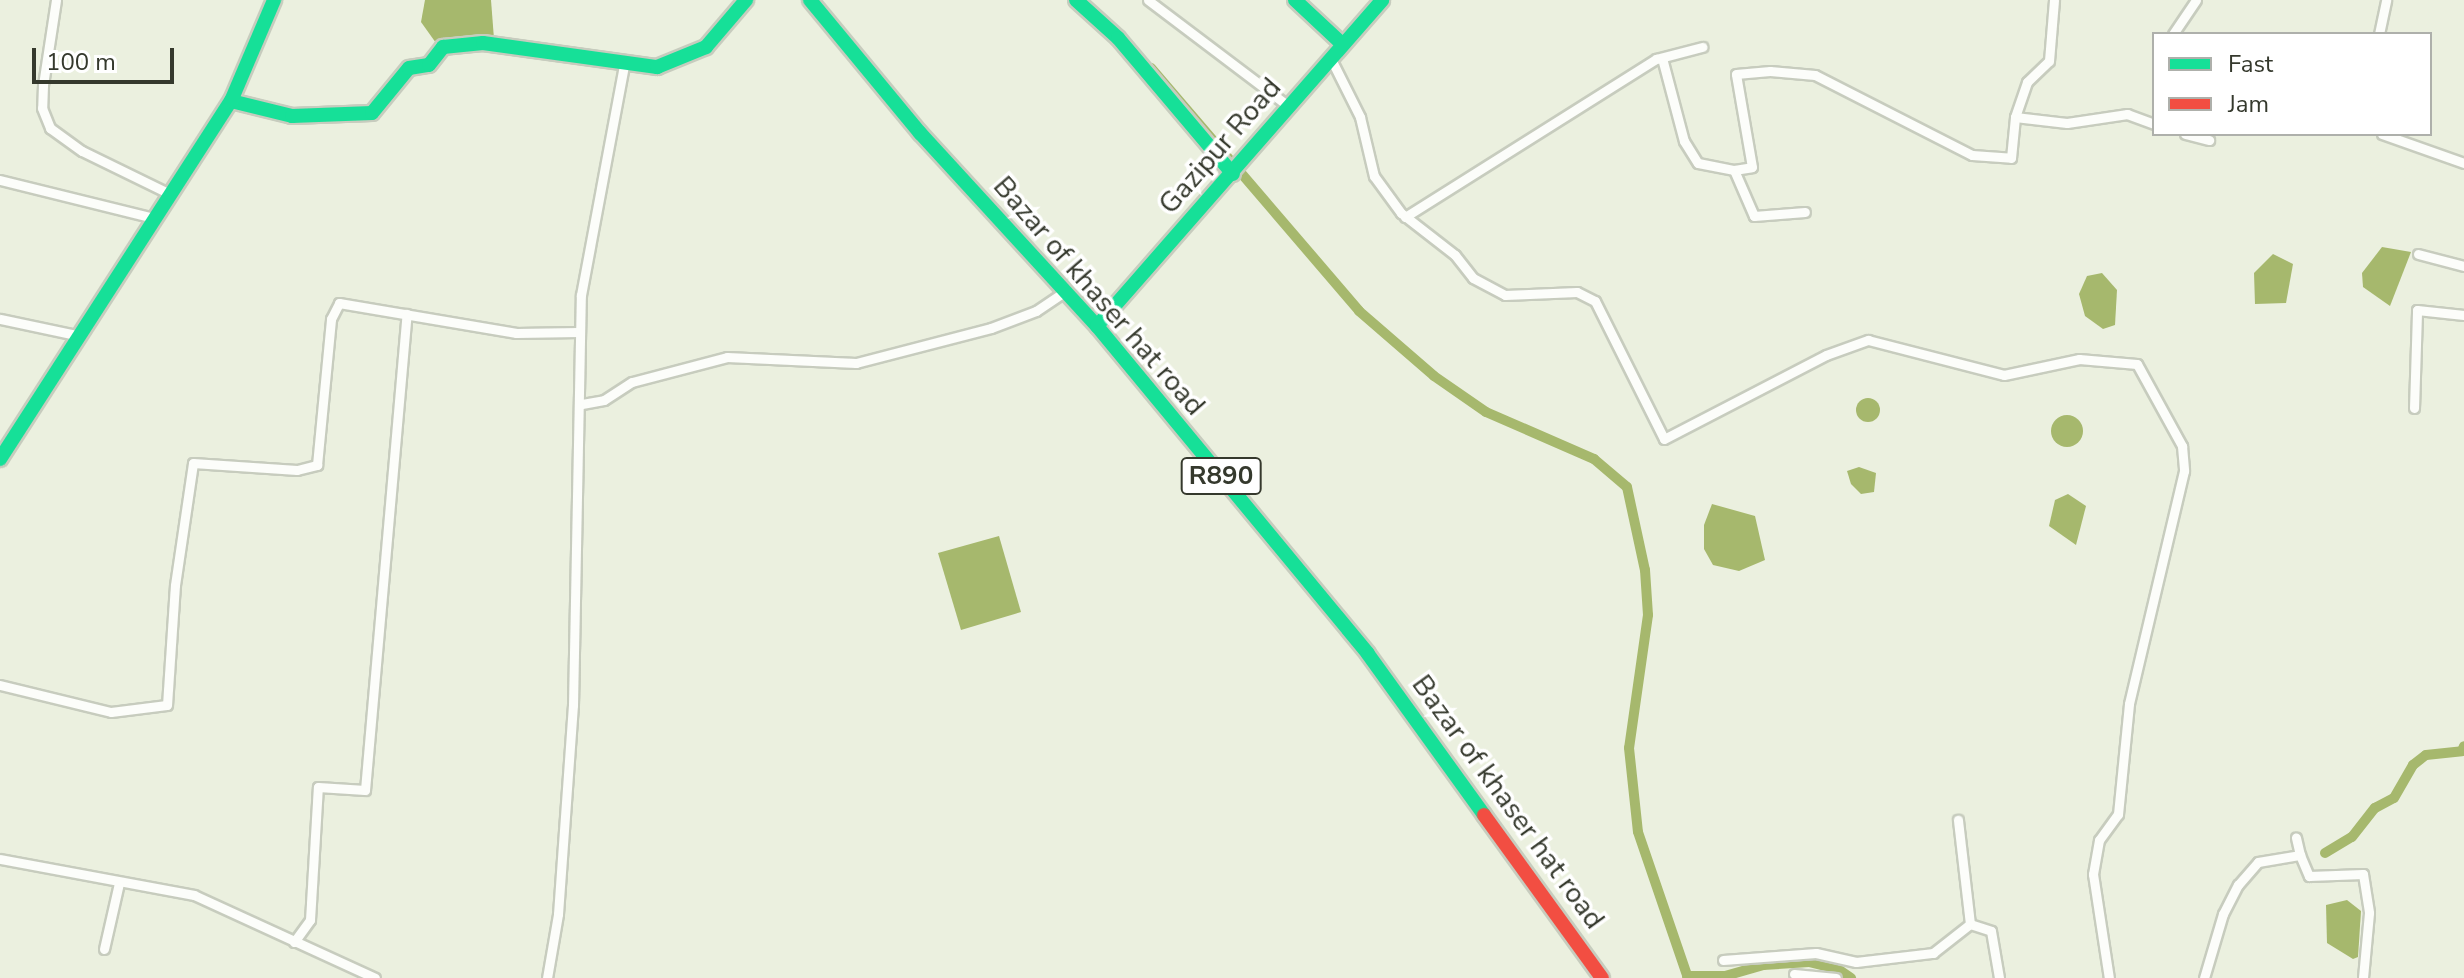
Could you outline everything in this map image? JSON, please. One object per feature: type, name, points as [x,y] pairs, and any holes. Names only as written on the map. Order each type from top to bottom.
[{"type":"street","points":[[56,0],[43,85],[42,108],[50,128],[82,151],[170,194]]},
{"type":"street","points":[[0,459],[76,335],[231,101],[274,0]]},
{"type":"street","points":[[231,101],[255,111],[292,116],[372,113],[409,68],[429,65],[443,47],[483,43],[624,65],[657,67],[693,56],[746,0]]},
{"type":"street","name":"Bazar of khaser hat road","points":[[810,0],[920,133],[1097,326],[1368,654],[1602,978]]},
{"type":"street","points":[[1076,0],[1118,38],[1233,174]]},
{"type":"street","points":[[1148,0],[1287,105]]},
{"type":"street","points":[[1295,0],[1342,44]]},
{"type":"street","name":"Gazipur Road","points":[[1097,326],[1233,174],[1287,105],[1332,61],[1342,44],[1382,0]]},
{"type":"street","points":[[1662,58],[1684,141],[1698,163],[1734,170],[1752,167],[1736,74],[1815,75],[1972,155],[2011,158],[2015,117],[2027,82],[2049,61],[2054,0]]},
{"type":"street","points":[[2174,32],[2196,0]]},
{"type":"street","points":[[2379,32],[2383,1]]},
{"type":"street","points":[[1405,217],[1662,58],[1702,47]]},
{"type":"street","points":[[1332,61],[1360,117],[1374,176],[1405,217],[1455,255],[1473,278],[1505,295],[1577,292],[1595,301],[1664,439],[1826,355],[1868,340],[2004,375],[2022,375],[2079,359],[2137,364],[2178,437],[2184,471],[2129,704],[2118,814],[2099,840],[2093,874],[2109,978]]},
{"type":"street","points":[[547,978],[558,914],[573,705],[576,452],[582,404],[579,332],[582,278],[624,65]]},
{"type":"street","points":[[2015,117],[2067,123],[2127,114],[2152,123]]},
{"type":"street","points":[[2193,136],[2209,140]]},
{"type":"street","points":[[2388,136],[2464,163]]},
{"type":"street","points":[[1734,170],[1754,216],[1805,212]]},
{"type":"street","points":[[0,180],[154,218]]},
{"type":"street","points":[[2418,254],[2464,266]]},
{"type":"street","points":[[582,404],[604,400],[617,387],[632,382],[727,357],[831,358],[856,363],[991,328],[1036,311],[1064,292]]},
{"type":"street","points":[[0,685],[111,712],[167,705],[175,585],[193,463],[297,470],[317,465],[333,308],[339,303],[516,333],[579,332]]},
{"type":"street","points":[[2414,408],[2417,310],[2464,315]]},
{"type":"street","points":[[294,942],[310,920],[318,787],[365,790],[407,314]]},
{"type":"street","points":[[0,319],[76,335]]},
{"type":"street","points":[[1958,820],[1970,924]]},
{"type":"street","points":[[2296,837],[2309,876],[2363,874],[2369,913],[2363,978]]},
{"type":"street","points":[[2204,978],[2223,914],[2238,885],[2258,862],[2300,855]]},
{"type":"street","points":[[0,859],[194,895],[375,978]]},
{"type":"street","points":[[104,949],[119,883]]},
{"type":"street","points":[[1723,960],[1816,953],[1856,962],[1933,953],[1970,924]]},
{"type":"street","points":[[1970,924],[1991,931],[1999,978]]},
{"type":"street","points":[[1794,974],[1836,978]]},
{"type":"shaded area","points":[[425,0],[491,0],[494,39],[436,43],[421,22]]},
{"type":"shaded area","points":[[2382,247],[2411,252],[2390,306],[2363,287],[2362,273]]},
{"type":"shaded area","points":[[2273,254],[2293,264],[2286,303],[2255,304],[2254,273]]},
{"type":"shaded area","points":[[2102,273],[2117,290],[2115,325],[2103,329],[2085,316],[2079,294],[2087,276]]},
{"type":"shaded area","points":[[1863,398],[1873,398],[1880,405],[1880,415],[1873,422],[1863,422],[1856,415],[1856,405]]},
{"type":"shaded area","points":[[2067,415],[2078,420],[2083,431],[2078,442],[2067,447],[2056,442],[2051,431],[2056,420]]},
{"type":"shaded area","points":[[1859,467],[1876,473],[1874,492],[1861,494],[1851,484],[1847,471]]},
{"type":"shaded area","points":[[2068,494],[2086,506],[2076,545],[2049,526],[2055,500]]},
{"type":"shaded area","points":[[1712,504],[1755,516],[1765,560],[1739,571],[1713,565],[1704,549],[1704,525]]},
{"type":"shaded area","points":[[999,536],[1021,612],[961,630],[938,553]]},
{"type":"shaded area","points":[[2347,900],[2361,911],[2358,957],[2353,959],[2327,943],[2326,905]]},
{"type":"waterway","points":[[1151,68],[1359,311],[1434,376],[1486,412],[1594,459],[1627,487],[1645,570],[1648,615],[1629,748],[1638,832],[1688,978]]},
{"type":"waterway","points":[[2325,853],[2352,837],[2375,808],[2394,798],[2413,765],[2426,755],[2462,751],[2464,746]]},
{"type":"waterway","points":[[1687,976],[1725,976],[1763,965],[1809,962],[1838,969],[1851,978]]},
{"type":"traffic: fast","points":[[0,459],[231,101],[274,0]]},
{"type":"traffic: fast","points":[[231,101],[292,116],[372,113],[409,68],[429,65],[443,47],[483,43],[657,67],[706,47],[746,0]]},
{"type":"traffic: fast","points":[[810,0],[920,133],[1097,326],[1368,654],[1484,815]]},
{"type":"traffic: fast","points":[[1076,0],[1118,38],[1233,174]]},
{"type":"traffic: fast","points":[[1295,0],[1342,44]]},
{"type":"traffic: fast","points":[[1097,326],[1382,0]]},
{"type":"traffic: jam","points":[[1484,815],[1602,978]]}]
